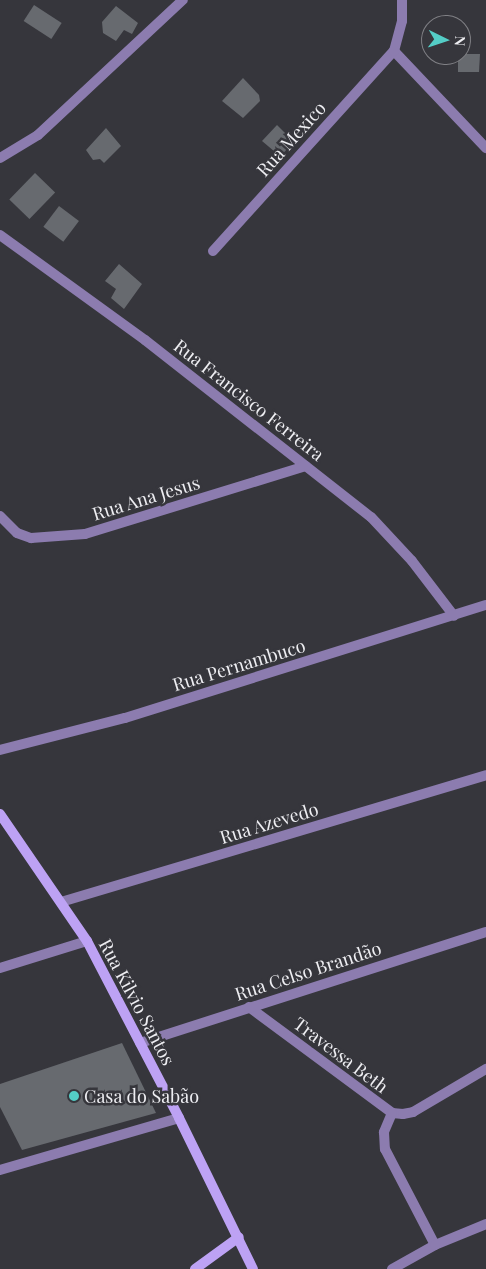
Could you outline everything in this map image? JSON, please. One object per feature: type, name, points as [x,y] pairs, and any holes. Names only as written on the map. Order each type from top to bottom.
[{"type":"main road","name":"Rua Kilvio Santos","points":[[0,814],[24,852],[87,941],[179,1118],[253,1269]]},
{"type":"main road","points":[[196,1269],[238,1237]]},
{"type":"street","points":[[0,158],[38,135],[183,0]]},
{"type":"street","points":[[402,0],[402,20],[394,51],[486,148]]},
{"type":"street","name":"Rua Mexico","points":[[213,251],[394,51]]},
{"type":"street","name":"Rua Francisco Ferreira","points":[[0,236],[146,340],[371,517],[412,561],[454,616]]},
{"type":"street","name":"Rua Ana Jesus","points":[[0,516],[17,533],[31,538],[85,534],[306,466]]},
{"type":"street","name":"Rua Pernambuco","points":[[0,750],[125,718],[486,605]]},
{"type":"street","name":"Rua Azevedo","points":[[61,902],[486,775]]},
{"type":"street","name":"Rua Celso Brandão","points":[[140,1042],[486,932]]},
{"type":"street","points":[[0,968],[87,941]]},
{"type":"street","name":"Travessa Beth","points":[[250,1007],[392,1113],[384,1132],[385,1150],[436,1245]]},
{"type":"street","points":[[392,1113],[403,1114],[413,1112],[486,1069]]},
{"type":"street","points":[[0,1170],[179,1118]]},
{"type":"street","points":[[392,1269],[436,1245],[486,1224]]},
{"type":"building","points":[[34,5],[62,23],[51,39],[24,21]]},
{"type":"building","points":[[116,6],[138,23],[132,34],[124,30],[116,41],[103,33],[102,22]]},
{"type":"building","points":[[471,54],[480,54],[479,72],[458,72],[458,65],[471,65]]},
{"type":"building","points":[[243,78],[259,95],[260,101],[243,118],[222,101]]},
{"type":"building","points":[[277,125],[293,141],[281,157],[262,141]]},
{"type":"building","points":[[106,128],[121,146],[104,163],[100,159],[93,160],[86,150]]},
{"type":"building","points":[[35,173],[55,192],[29,219],[9,200]]},
{"type":"building","points":[[59,206],[79,221],[63,242],[43,227]]},
{"type":"building","points":[[119,264],[142,284],[124,309],[111,298],[116,289],[105,281]]},
{"type":"building","name":"Casa do Sabão","points":[[122,1043],[156,1113],[22,1150],[0,1107],[0,1084]]},
{"type":"place","name":"Casa do Sabão","points":[[74,1096]]}]
